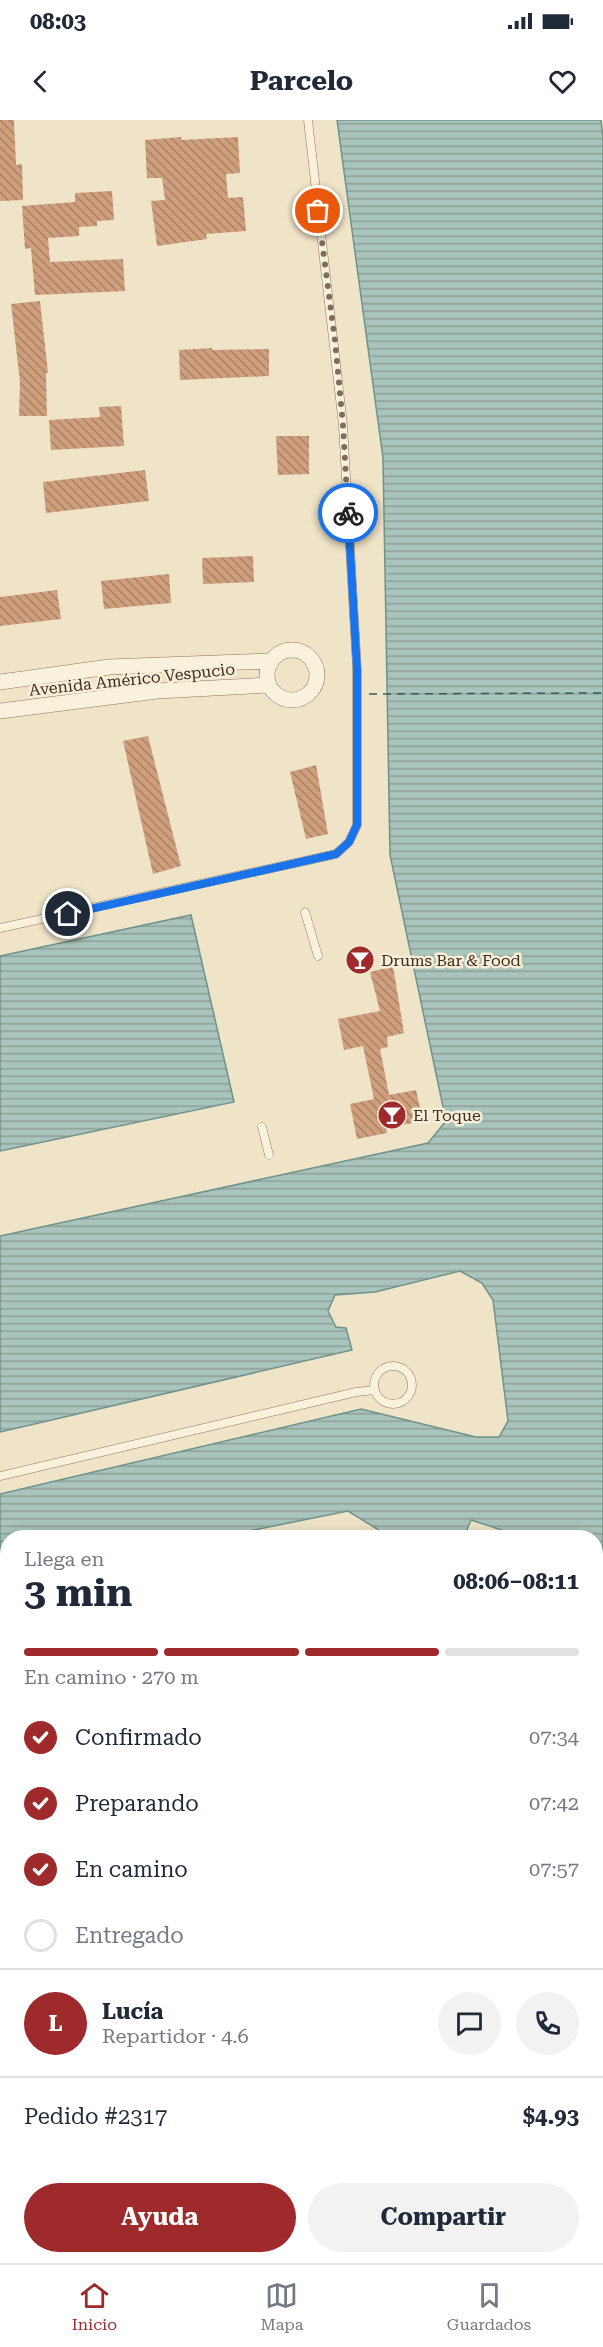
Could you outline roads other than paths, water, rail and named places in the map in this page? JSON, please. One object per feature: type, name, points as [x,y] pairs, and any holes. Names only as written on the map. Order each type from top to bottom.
[{"type":"street","points":[[284,651],[301,651],[314,661],[318,677],[311,692],[296,700],[279,697],[268,685],[267,676],[271,661],[284,651]]},
{"type":"street","name":"Avenida Américo Vespucio","points":[[0,682],[109,667],[271,661]]},
{"type":"street","name":"Avenida Américo Vespucio","points":[[0,711],[157,691],[268,685]]},
{"type":"lane","points":[[0,928],[336,854],[349,842],[357,825],[357,669],[343,425],[308,120]]},
{"type":"lane","points":[[305,912],[318,956]]},
{"type":"lane","points":[[262,1127],[270,1155]]},
{"type":"lane","points":[[388,1367],[405,1371],[411,1381],[411,1388],[406,1399],[394,1404],[382,1400],[375,1390],[375,1378],[388,1367]]},
{"type":"lane","points":[[0,1476],[356,1392],[375,1390]]},
{"type":"water","points":[[337,120],[601,120],[603,138],[603,1530],[502,1530],[471,1520],[467,1530],[379,1530],[348,1511],[254,1530],[0,1530],[0,1494],[361,1409],[476,1437],[499,1437],[508,1421],[493,1300],[482,1283],[460,1271],[375,1292],[335,1295],[328,1311],[336,1327],[346,1328],[352,1350],[0,1432],[0,1236],[428,1143],[446,1121],[390,855],[383,458]]},
{"type":"water","points":[[191,915],[234,1102],[0,1151],[0,956]]},
{"type":"place","name":"Drums Bar & Food","points":[[360,960]]},
{"type":"place","name":"El Toque","points":[[392,1115]]}]
